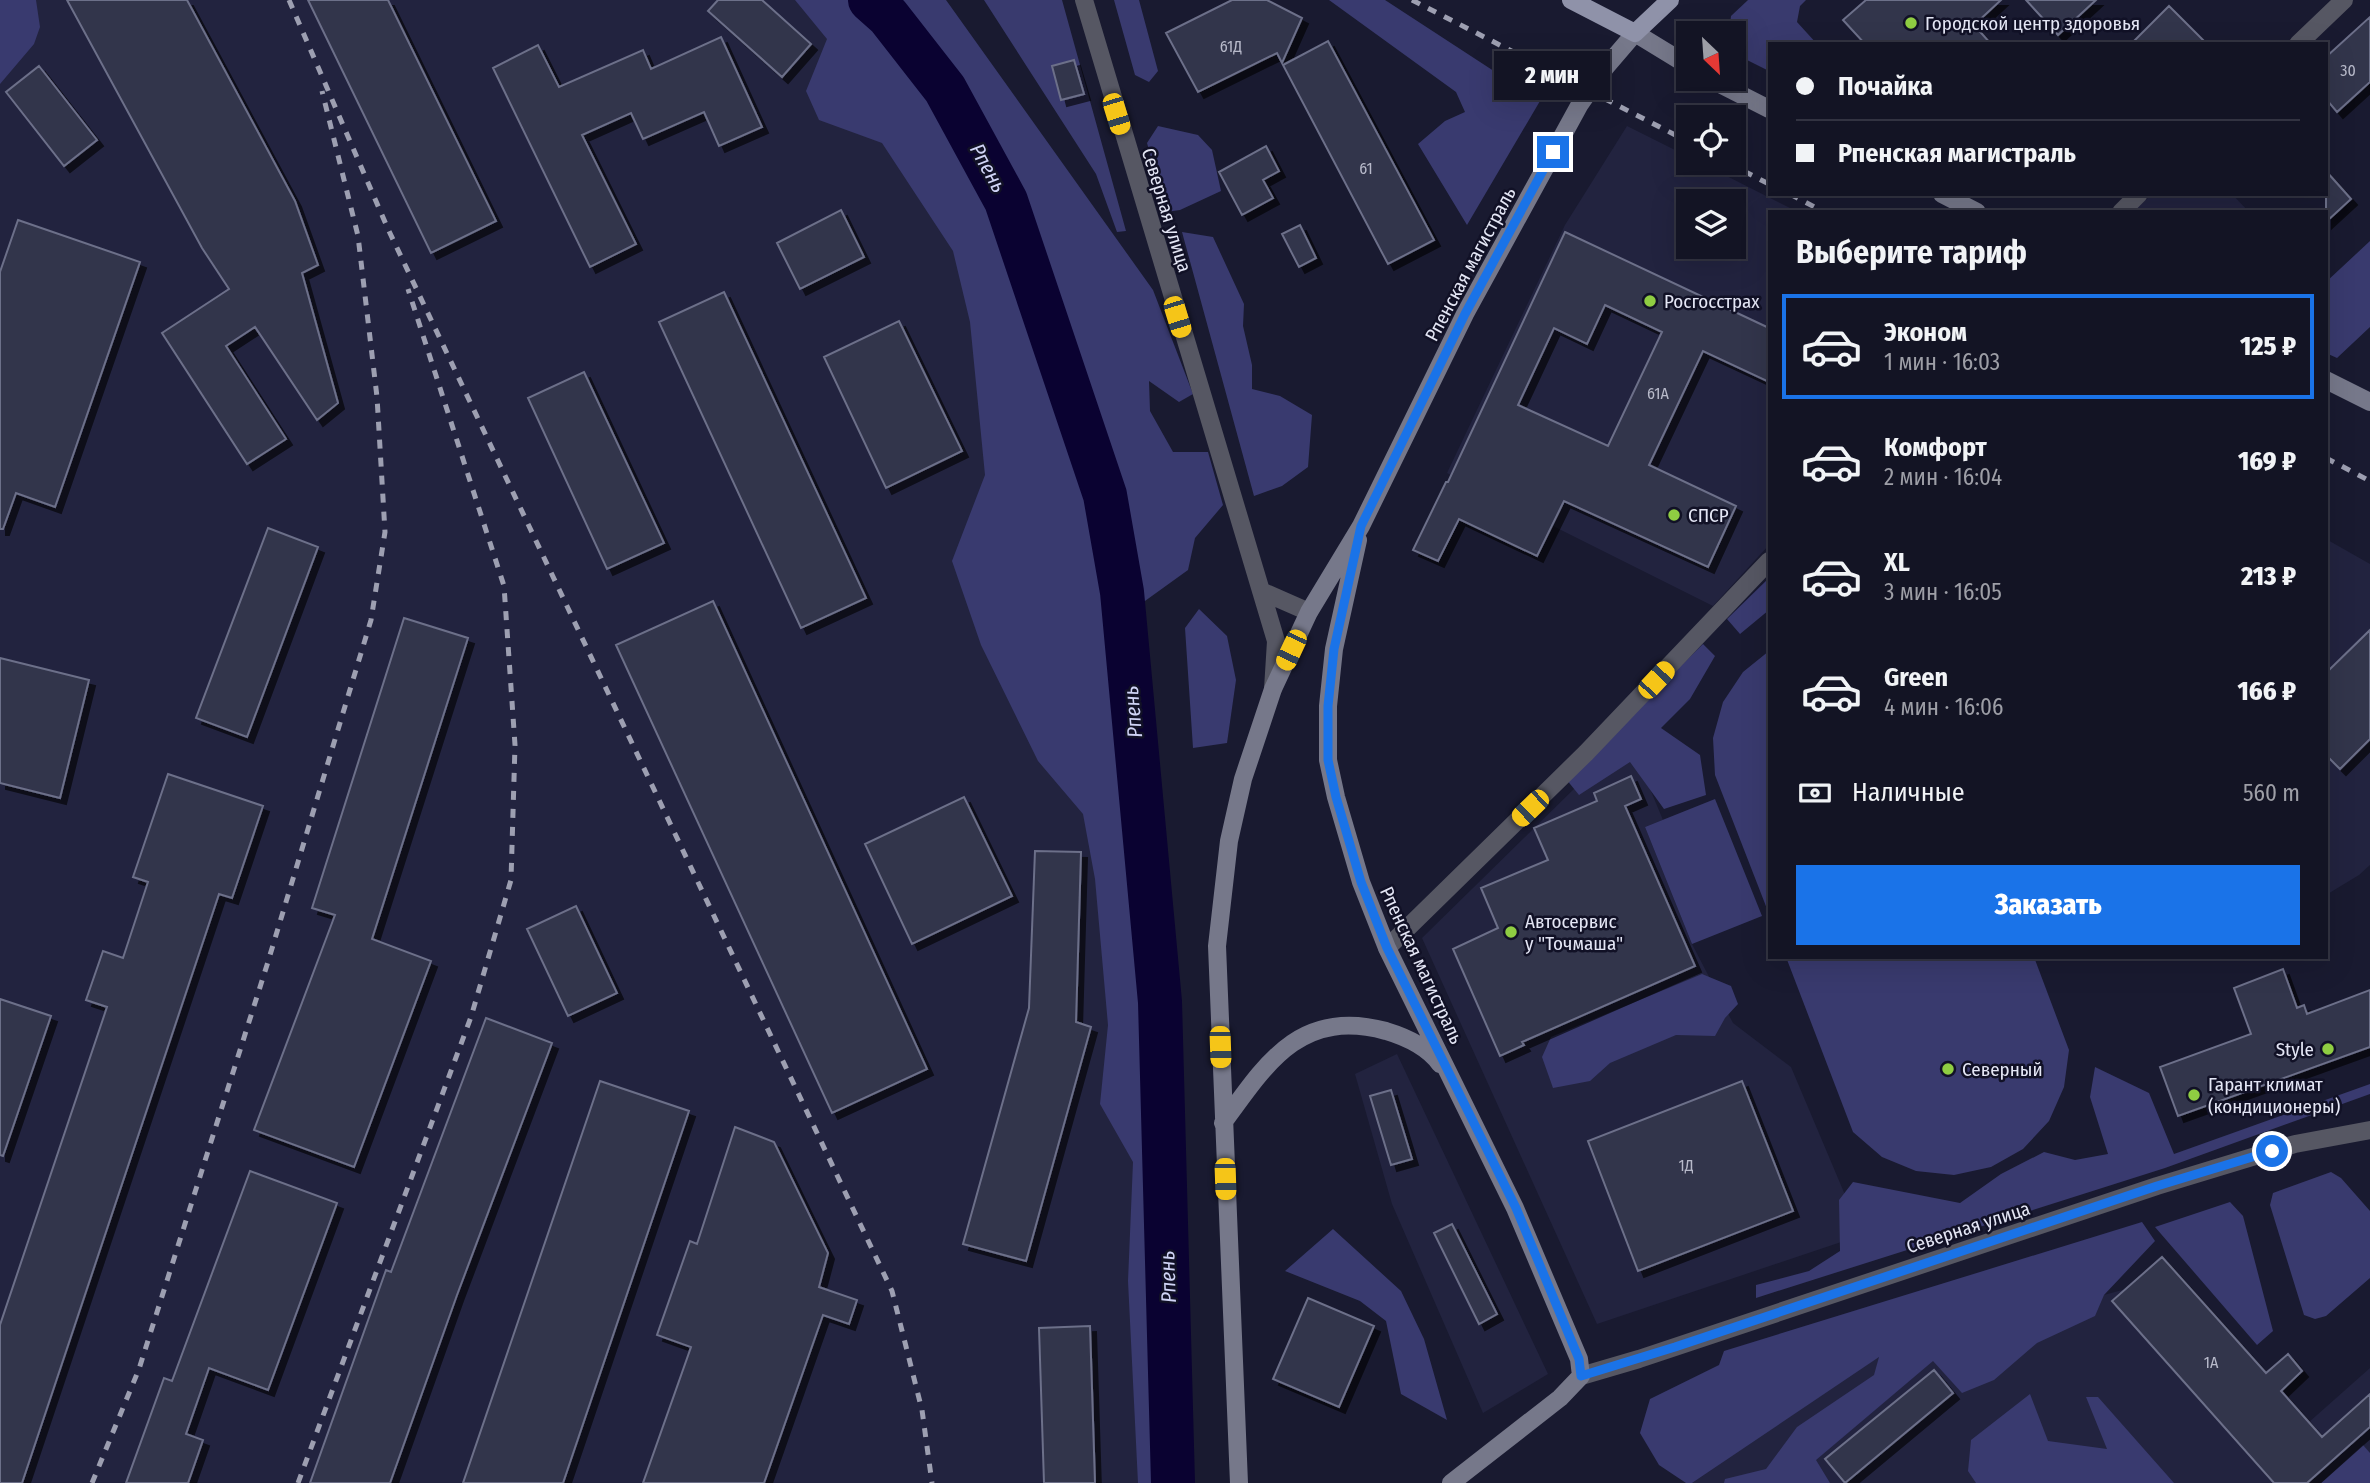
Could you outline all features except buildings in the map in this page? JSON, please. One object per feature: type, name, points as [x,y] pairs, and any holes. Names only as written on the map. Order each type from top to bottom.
[{"type":"main road","points":[[1572,0],[1636,33],[1676,58]]},
{"type":"main road","points":[[1636,33],[1670,0]]},
{"type":"main road","name":"Рпенская магистраль","points":[[1239,1483],[1217,946],[1229,841],[1243,779],[1273,689],[1309,612],[1361,526],[1465,314],[1580,104],[1605,68],[1636,33]]},
{"type":"main road","points":[[1734,91],[1768,108]]},
{"type":"main road","points":[[1946,196],[1973,210]]},
{"type":"main road","points":[[2328,381],[2370,402]]},
{"type":"main road","name":"Рпенская магистраль","points":[[1361,526],[1334,649],[1328,706],[1328,760],[1336,797],[1361,882],[1387,948],[1516,1208],[1579,1359],[1581,1376]]},
{"type":"main road","name":"Рпенская магистраль","points":[[1223,1123],[1258,1075],[1290,1044],[1318,1029],[1348,1024],[1406,1037],[1434,1056],[1458,1090]]},
{"type":"main road","points":[[1451,1483],[1560,1398],[1581,1376]]},
{"type":"main road","name":"Рпенская магистраль","points":[[1236,1456],[1250,1483]]},
{"type":"street","name":"Северная улица","points":[[1084,0],[1276,641],[1273,689]]},
{"type":"street","points":[[2300,42],[2344,0]]},
{"type":"street","points":[[2123,210],[2138,196]]},
{"type":"street","points":[[1387,948],[1586,753],[1768,562]]},
{"type":"street","points":[[1261,592],[1309,612]]},
{"type":"street","name":"Северная улица","points":[[1581,1376],[2157,1186],[2295,1144],[2370,1130]]},
{"type":"shaded area","points":[[0,0],[36,0],[40,27],[34,44],[0,84]]},
{"type":"shaded area","points":[[23,0],[834,0],[999,219],[1102,681],[1155,1483],[0,1483],[0,32]]},
{"type":"shaded area","points":[[795,0],[946,0],[1153,290],[1193,394],[1179,402],[1149,381],[1150,411],[1173,452],[1208,452],[1223,505],[1195,538],[1188,570],[1113,624],[1129,726],[1134,850],[1151,1023],[1153,1186],[1165,1483],[1138,1483],[1128,1281],[1133,1162],[1100,1104],[1108,1025],[1095,879],[1083,814],[1038,761],[981,645],[952,561],[985,475],[970,322],[953,251],[882,143],[819,120],[806,91],[827,39]]},
{"type":"shaded area","points":[[984,0],[1062,0],[1126,231],[1117,232],[1096,174]]},
{"type":"shaded area","points":[[1114,0],[1139,0],[1158,71],[1149,82],[1135,75]]},
{"type":"shaded area","points":[[1329,0],[1385,0],[1540,101],[1467,225],[1418,144],[1445,121],[1465,112],[1456,92]]},
{"type":"shaded area","points":[[1748,0],[1806,0],[1800,6],[1797,22],[1815,42],[1768,42],[1768,70],[1746,60],[1746,21],[1730,21],[1731,16]]},
{"type":"shaded area","points":[[1158,126],[1198,135],[1212,150],[1221,191],[1180,210],[1166,212],[1147,143]]},
{"type":"shaded area","points":[[1627,126],[1676,150],[1676,175],[1725,175],[1794,210],[1768,210],[1768,546],[1713,606],[1447,473],[1565,225]]},
{"type":"shaded area","points":[[2150,196],[2234,196],[2247,210],[2135,210]]},
{"type":"shaded area","points":[[1182,232],[1213,237],[1244,304],[1243,326],[1252,365],[1252,389],[1280,396],[1312,415],[1308,467],[1282,486],[1254,496]]},
{"type":"shaded area","points":[[2370,241],[2370,327],[2337,358],[2328,354],[2328,280]]},
{"type":"shaded area","points":[[2328,540],[2370,564],[2370,865],[2328,894]]},
{"type":"shaded area","points":[[1768,579],[1768,611],[1740,634],[1727,619]]},
{"type":"shaded area","points":[[1199,609],[1227,636],[1236,680],[1227,743],[1193,748],[1185,628]]},
{"type":"shaded area","points":[[1703,644],[1715,656],[1690,699],[1661,728],[1700,755],[1706,795],[1664,809],[1630,762],[1579,795],[1566,779]]},
{"type":"shaded area","points":[[1768,652],[1768,911],[1715,775],[1713,738],[1723,702],[1743,672]]},
{"type":"shaded area","points":[[1628,736],[1663,820],[1645,827],[1692,944],[1733,1023],[1791,1067],[1862,1235],[1597,1324],[1422,938]]},
{"type":"shaded area","points":[[1715,799],[1762,916],[1692,944],[1645,827]]},
{"type":"shaded area","name":"Северный","points":[[1787,959],[2035,959],[2069,1050],[2064,1087],[2049,1121],[2023,1149],[1991,1167],[1954,1175],[1916,1171],[1882,1157],[1853,1132]]},
{"type":"shaded area","points":[[1702,974],[1731,986],[1738,1004],[1725,1018],[1715,1036],[1676,1035],[1610,1063],[1590,1081],[1553,1088],[1542,1057],[1551,1037]]},
{"type":"shaded area","points":[[1397,1054],[1548,1374],[1483,1413],[1392,1204],[1355,1074]]},
{"type":"shaded area","points":[[2095,1067],[2149,1093],[2174,1154],[2370,1084],[2370,1094],[2165,1168],[1756,1298],[1756,1285],[1809,1271],[1840,1251],[1839,1200],[1853,1182],[1960,1203],[2001,1174],[2044,1152],[2075,1160],[2108,1154],[2090,1097]]},
{"type":"shaded area","points":[[2331,1172],[2341,1178],[2370,1211],[2370,1278],[2326,1316],[2315,1319],[2304,1315],[2270,1205],[2273,1193]]},
{"type":"shaded area","points":[[2230,1202],[2243,1216],[2273,1331],[2257,1345],[2155,1227]]},
{"type":"shaded area","points":[[2142,1222],[2155,1241],[2104,1295],[2095,1316],[2037,1343],[1994,1380],[1962,1393],[1933,1361],[1816,1460],[1830,1483],[1724,1483],[1725,1479],[1766,1469],[1797,1427],[1874,1375],[1879,1357],[1692,1483],[1686,1483],[1659,1465],[1640,1433],[1650,1399],[1719,1365],[1724,1351]]},
{"type":"shaded area","points":[[1333,1229],[1401,1291],[1424,1339],[1447,1420],[1401,1394],[1386,1321],[1360,1301],[1285,1271]]},
{"type":"shaded area","points":[[2126,1289],[2266,1373],[2288,1354],[2302,1371],[2281,1391],[2308,1423],[2370,1368],[2370,1483],[1692,1483],[1879,1356]]},
{"type":"shaded area","points":[[2030,1394],[2048,1441],[2107,1449],[2086,1397],[2098,1397],[2174,1483],[1976,1483],[1968,1471],[1971,1440]]},
{"type":"shaded area","points":[[2363,1445],[2370,1453],[2370,1483],[2321,1483]]},
{"type":"waterway","name":"Рпень","points":[[870,0],[888,16],[945,89],[1006,201],[1105,495],[1122,592],[1160,1002],[1173,1483]]},
{"type":"railway","points":[[289,0],[388,229],[892,1291],[922,1410],[932,1483]]},
{"type":"railway","points":[[1412,0],[1676,135]]},
{"type":"railway","points":[[92,1483],[139,1369],[267,965],[371,620],[385,532],[377,397],[358,236],[322,91]]},
{"type":"railway","points":[[1746,172],[1768,183]]},
{"type":"railway","points":[[1794,196],[1820,210]]},
{"type":"railway","points":[[298,1483],[471,1017],[511,880],[515,745],[504,586],[408,289]]},
{"type":"railway","points":[[2328,459],[2370,481]]},
{"type":"place","name":"Городской центр здоровья","points":[[1911,23]]},
{"type":"place","name":"Росгосстрах","points":[[1650,301]]},
{"type":"place","name":"СПСР","points":[[1674,515]]},
{"type":"place","name":"Автосервис у \"Точмаша\"","points":[[1511,932]]},
{"type":"place","name":"Style","points":[[2328,1049]]},
{"type":"place","name":"Северный","points":[[1948,1069]]},
{"type":"place","name":"Гарант климат (кондиционеры)","points":[[2194,1095]]},
{"type":"route","points":[[1553,152],[1465,314],[1361,526],[1334,649],[1328,706],[1328,760],[1361,882],[1387,948],[1516,1208],[1579,1359],[1581,1376],[2157,1186],[2272,1151]]}]
